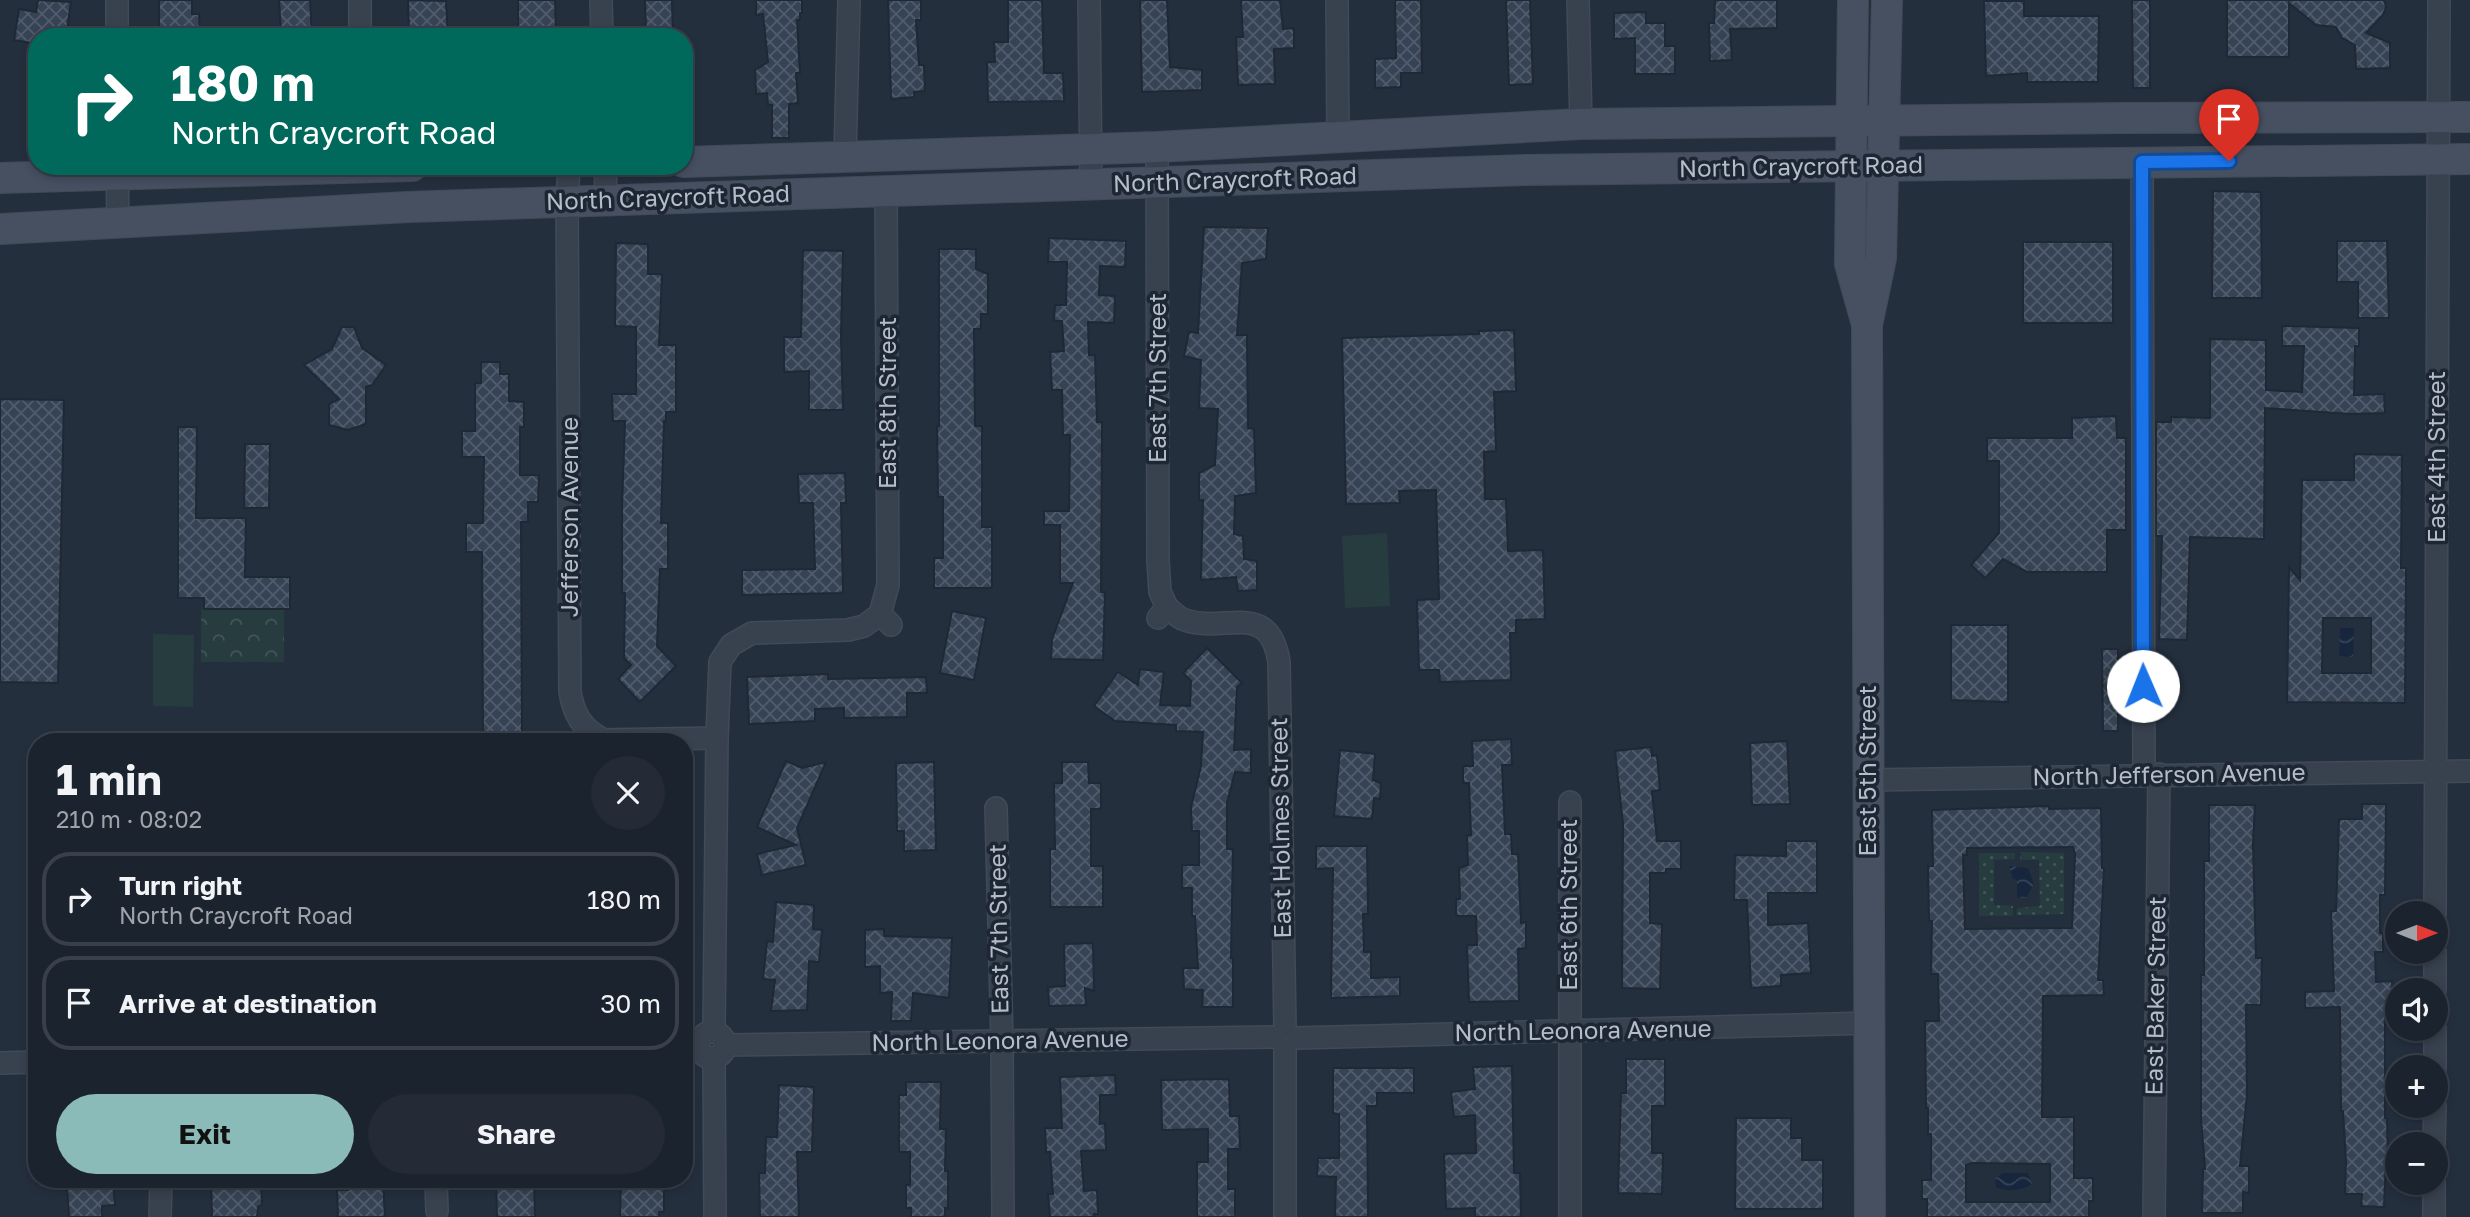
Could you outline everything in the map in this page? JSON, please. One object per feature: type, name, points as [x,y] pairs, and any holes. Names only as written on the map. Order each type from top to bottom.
[{"type":"main road","name":"East 5th Street","points":[[1853,0],[1850,264],[1867,325]]},
{"type":"main road","name":"East 5th Street","points":[[1870,1217],[1867,325],[1881,258],[1887,0]]},
{"type":"main road","name":"North Craycroft Road","points":[[693,162],[1157,148],[1581,124],[2470,117]]},
{"type":"main road","name":"North Craycroft Road","points":[[0,229],[118,221],[567,201],[1526,170],[2470,159]]},
{"type":"main road","points":[[0,178],[50,175]]},
{"type":"street","points":[[117,0],[117,28]]},
{"type":"street","points":[[360,0],[360,28]]},
{"type":"street","points":[[601,0],[602,28]]},
{"type":"street","points":[[845,156],[849,0]]},
{"type":"street","points":[[1089,0],[1091,185]]},
{"type":"street","points":[[1337,0],[1338,138]]},
{"type":"street","points":[[1577,0],[1581,124]]},
{"type":"street","name":"East 4th Street","points":[[2435,901],[2439,0]]},
{"type":"street","name":"East 7th Street","points":[[1157,148],[1158,560],[1163,613],[1200,623],[1250,622],[1268,632]]},
{"type":"street","name":"East Baker Street","points":[[2142,162],[2154,1217]]},
{"type":"street","points":[[117,175],[118,221]]},
{"type":"street","name":"Jefferson Avenue","points":[[568,175],[570,692],[580,722],[591,733]]},
{"type":"street","points":[[605,201],[606,175]]},
{"type":"street","name":"East 8th Street","points":[[717,738],[720,662],[737,640],[763,631],[848,630],[886,620],[886,191]]},
{"type":"street","name":"East Holmes Street","points":[[1268,632],[1276,645],[1279,662],[1286,1038],[1284,1217]]},
{"type":"street","name":"Jefferson Avenue","points":[[693,738],[717,738]]},
{"type":"street","points":[[715,1217],[707,1046],[717,738]]},
{"type":"street","name":"North Jefferson Avenue","points":[[1868,780],[2470,771]]},
{"type":"street","name":"East 6th Street","points":[[1570,802],[1570,1217]]},
{"type":"street","name":"East 7th Street","points":[[996,808],[1003,1217]]},
{"type":"street","name":"North Leonora Avenue","points":[[707,1046],[1286,1038],[1868,1023]]},
{"type":"street","points":[[0,1063],[28,1062]]},
{"type":"street","points":[[160,1188],[160,1217]]},
{"type":"street","points":[[436,1188],[437,1211]]},
{"type":"street","points":[[2434,1195],[2434,1217]]},
{"type":"green space","points":[[1387,533],[1390,606],[1345,608],[1342,536]]},
{"type":"green space","points":[[201,609],[284,609],[284,662],[201,662]]},
{"type":"green space","points":[[153,634],[194,635],[193,707],[153,706]]},
{"type":"green space","points":[[2021,852],[2064,853],[2064,914],[2016,915],[2017,908],[2040,906],[2039,860],[2020,860]]},
{"type":"green space","points":[[1979,853],[2015,853],[2015,859],[1994,860],[1994,905],[2013,906],[2013,916],[1979,916]]},
{"type":"water","points":[[2340,628],[2354,628],[2353,657],[2339,656]]},
{"type":"water","points":[[2009,866],[2028,868],[2034,884],[2026,898],[2017,898],[2017,880],[2013,879]]},
{"type":"water","points":[[2003,1173],[2028,1173],[2032,1184],[2014,1190],[1996,1187],[1995,1178]]},
{"type":"building","points":[[38,0],[71,2],[67,28],[28,28],[28,42],[14,40],[19,9],[36,12]]},
{"type":"building","points":[[159,0],[192,0],[192,14],[199,14],[200,28],[159,28]]},
{"type":"building","points":[[279,0],[310,0],[312,28],[281,28]]},
{"type":"building","points":[[408,0],[446,1],[448,28],[409,28]]},
{"type":"building","points":[[518,0],[555,0],[556,28],[518,28]]},
{"type":"building","points":[[645,0],[672,0],[673,28],[646,28]]},
{"type":"building","points":[[756,0],[802,0],[802,13],[800,20],[797,20],[800,73],[796,73],[798,103],[789,104],[789,138],[772,138],[772,105],[768,105],[767,93],[756,94],[755,70],[768,62],[763,14],[756,15]]},
{"type":"building","points":[[888,0],[921,0],[921,20],[916,20],[919,65],[924,65],[925,91],[914,92],[914,97],[891,99]]},
{"type":"building","points":[[1008,0],[1042,0],[1044,73],[1063,73],[1064,101],[988,102],[987,62],[995,62],[994,42],[1008,42]]},
{"type":"building","points":[[1140,0],[1167,0],[1170,67],[1202,70],[1202,90],[1142,92]]},
{"type":"building","points":[[1241,0],[1280,0],[1283,29],[1294,28],[1294,48],[1274,49],[1275,84],[1238,85],[1236,37],[1243,37]]},
{"type":"building","points":[[1395,0],[1421,0],[1422,73],[1401,73],[1401,87],[1375,88],[1375,59],[1396,58]]},
{"type":"building","points":[[1506,0],[1530,0],[1533,84],[1509,85]]},
{"type":"building","points":[[1715,0],[1777,0],[1777,28],[1730,29],[1732,60],[1710,61],[1709,23],[1714,23]]},
{"type":"building","points":[[2132,0],[2150,0],[2150,88],[2133,88]]},
{"type":"building","points":[[2227,0],[2384,0],[2386,7],[2383,15],[2366,33],[2390,43],[2390,68],[2356,69],[2355,45],[2342,38],[2336,27],[2316,25],[2289,3],[2289,57],[2227,57]]},
{"type":"building","points":[[1984,1],[2024,1],[2024,16],[2099,16],[2098,82],[2027,82],[2027,73],[1986,76]]},
{"type":"building","points":[[1646,12],[1646,23],[1665,23],[1665,46],[1675,46],[1675,74],[1635,74],[1635,38],[1614,39],[1614,13]]},
{"type":"building","points":[[2213,191],[2261,192],[2262,298],[2212,298]]},
{"type":"building","points":[[1204,227],[1268,228],[1266,259],[1242,263],[1237,335],[1247,335],[1248,428],[1254,429],[1256,493],[1235,496],[1234,534],[1243,536],[1244,559],[1257,561],[1257,590],[1238,591],[1236,577],[1201,580],[1203,500],[1199,500],[1199,473],[1215,465],[1218,409],[1199,408],[1201,360],[1184,356],[1189,332],[1198,333]]},
{"type":"building","points":[[1049,238],[1126,241],[1125,267],[1100,266],[1099,295],[1115,296],[1114,323],[1088,322],[1089,355],[1095,355],[1097,422],[1102,422],[1101,592],[1105,592],[1103,660],[1051,659],[1052,639],[1073,583],[1060,583],[1060,525],[1044,525],[1044,511],[1069,511],[1070,435],[1063,435],[1062,390],[1052,390],[1050,352],[1064,351],[1062,321],[1054,321],[1055,305],[1066,305],[1067,262],[1048,262]]},
{"type":"building","points":[[2337,241],[2387,241],[2389,318],[2358,318],[2358,282],[2337,282]]},
{"type":"building","points":[[2023,242],[2113,242],[2113,323],[2023,323]]},
{"type":"building","points":[[616,243],[648,244],[648,274],[662,274],[659,345],[676,345],[676,412],[666,412],[664,421],[661,523],[668,523],[668,569],[660,569],[657,646],[676,666],[640,702],[618,679],[631,665],[624,658],[625,593],[622,593],[625,421],[613,421],[612,394],[636,394],[636,327],[615,326]]},
{"type":"building","points":[[939,249],[976,249],[976,269],[988,274],[988,314],[981,314],[981,329],[974,329],[975,426],[982,426],[982,527],[992,527],[992,588],[934,588],[934,558],[943,558],[943,497],[938,497],[937,426]]},
{"type":"building","points":[[803,250],[843,251],[843,410],[809,410],[809,371],[784,372],[784,337],[801,337]]},
{"type":"building","points":[[2282,326],[2359,328],[2359,346],[2355,346],[2354,395],[2384,394],[2385,413],[2350,414],[2265,408],[2264,539],[2190,537],[2187,640],[2159,639],[2162,536],[2156,536],[2156,422],[2171,422],[2171,417],[2210,418],[2210,339],[2266,340],[2266,390],[2302,392],[2304,346],[2282,346]]},
{"type":"building","points":[[342,327],[354,327],[362,348],[386,365],[372,385],[366,387],[366,424],[348,430],[329,425],[329,404],[339,399],[304,365],[332,349]]},
{"type":"building","points":[[1514,330],[1516,391],[1494,392],[1496,451],[1484,452],[1485,499],[1506,499],[1508,551],[1543,550],[1545,619],[1516,620],[1516,633],[1510,633],[1511,680],[1440,682],[1439,670],[1419,670],[1417,600],[1439,599],[1436,490],[1399,491],[1400,503],[1346,504],[1342,338],[1479,334],[1479,331]]},
{"type":"building","points":[[481,362],[500,362],[500,374],[509,374],[509,401],[524,402],[524,427],[520,427],[520,475],[539,475],[538,502],[528,502],[528,522],[521,522],[522,733],[483,733],[482,552],[466,552],[466,523],[483,523],[484,457],[462,457],[462,431],[475,431],[475,383],[481,383]]},
{"type":"building","points":[[0,399],[64,400],[58,683],[0,682]]},
{"type":"building","points":[[2116,416],[2117,438],[2126,438],[2126,530],[2107,530],[2107,572],[2027,572],[2003,559],[1985,578],[1971,565],[1999,533],[1999,461],[1987,461],[1987,438],[2072,438],[2072,418]]},
{"type":"building","points":[[178,427],[197,427],[196,518],[246,518],[245,577],[290,577],[290,609],[204,609],[204,598],[178,598]]},
{"type":"building","points":[[245,444],[270,444],[269,508],[244,508]]},
{"type":"building","points":[[2354,454],[2402,455],[2401,568],[2406,568],[2405,703],[2287,702],[2289,567],[2300,580],[2302,480],[2354,480]],"holes":[[[2323,618],[2371,618],[2371,673],[2322,673]]]},
{"type":"building","points":[[845,473],[846,503],[841,503],[843,593],[742,595],[742,570],[815,569],[813,503],[799,503],[798,474]]},
{"type":"building","points":[[952,611],[986,618],[974,680],[940,673]]},
{"type":"building","points":[[1951,625],[2008,625],[2008,702],[1951,700]]},
{"type":"building","points":[[1207,648],[1242,683],[1237,687],[1234,750],[1251,749],[1251,773],[1235,772],[1227,803],[1227,849],[1233,849],[1233,1007],[1202,1007],[1203,990],[1184,989],[1183,968],[1198,968],[1192,888],[1182,888],[1182,865],[1199,865],[1199,831],[1192,831],[1191,807],[1201,766],[1203,732],[1176,731],[1176,725],[1115,721],[1094,706],[1118,672],[1138,685],[1140,669],[1164,672],[1160,705],[1190,706],[1191,681],[1183,673]]},
{"type":"building","points":[[2102,649],[2118,649],[2118,731],[2103,731]]},
{"type":"building","points":[[828,674],[828,679],[926,677],[927,693],[907,693],[907,717],[844,718],[844,708],[815,709],[815,721],[749,724],[747,677]]},
{"type":"building","points":[[1511,739],[1512,765],[1502,765],[1505,834],[1511,834],[1512,854],[1518,854],[1521,923],[1526,922],[1526,948],[1518,949],[1519,1001],[1469,1002],[1467,945],[1477,945],[1476,916],[1456,916],[1456,899],[1460,899],[1459,868],[1468,865],[1467,835],[1471,835],[1469,783],[1463,783],[1463,766],[1473,766],[1472,741]]},
{"type":"building","points":[[1787,741],[1790,804],[1752,805],[1750,743]]},
{"type":"building","points":[[1651,747],[1652,756],[1657,755],[1660,790],[1652,791],[1657,841],[1681,841],[1681,869],[1650,873],[1650,923],[1662,924],[1660,989],[1622,988],[1623,824],[1615,751]]},
{"type":"building","points":[[1340,750],[1375,754],[1373,780],[1381,783],[1380,799],[1374,798],[1372,819],[1334,816]]},
{"type":"building","points":[[786,761],[802,768],[826,762],[797,828],[806,865],[762,875],[757,854],[796,845],[757,827]]},
{"type":"building","points":[[934,762],[936,850],[904,851],[904,831],[897,831],[896,763]]},
{"type":"building","points":[[1062,762],[1088,762],[1089,783],[1101,783],[1101,809],[1091,809],[1091,866],[1103,866],[1103,907],[1050,907],[1050,849],[1055,849],[1054,783],[1062,783]]},
{"type":"building","points":[[2362,804],[2386,804],[2385,895],[2380,895],[2383,952],[2375,952],[2376,982],[2385,981],[2385,1118],[2387,1132],[2385,1132],[2384,1207],[2361,1206],[2362,1194],[2345,1194],[2340,1007],[2305,1008],[2305,992],[2334,991],[2331,911],[2336,911],[2339,819],[2362,819]]},
{"type":"building","points":[[2209,805],[2255,805],[2253,843],[2256,958],[2262,958],[2261,1005],[2246,1005],[2247,1094],[2240,1166],[2249,1166],[2249,1193],[2243,1192],[2243,1213],[2202,1213],[2205,1169],[2201,1118],[2201,975],[2204,975],[2204,861],[2209,861]]},
{"type":"building","points":[[2049,806],[2049,809],[2101,808],[2104,868],[2098,980],[2103,980],[2104,995],[2043,996],[2042,1117],[2074,1117],[2074,1178],[2093,1178],[2093,1201],[2089,1201],[2089,1217],[1927,1217],[1927,1199],[1922,1199],[1922,1180],[1931,1180],[1931,1134],[1928,1134],[1926,1108],[1925,1021],[1939,1021],[1938,974],[1931,974],[1932,921],[1929,921],[1928,866],[1933,866],[1932,810]],"holes":[[[2073,847],[2072,928],[1965,929],[1963,855],[1967,855],[1967,848]],[[2050,1164],[2050,1202],[1966,1202],[1966,1165]]]},
{"type":"building","points":[[1786,841],[1817,841],[1817,893],[1768,893],[1768,925],[1808,923],[1811,973],[1781,975],[1781,986],[1751,988],[1747,900],[1734,900],[1735,855],[1786,856]]},
{"type":"building","points":[[1316,846],[1367,846],[1368,914],[1363,914],[1364,952],[1371,952],[1371,978],[1400,977],[1400,996],[1331,998],[1333,868],[1316,869]]},
{"type":"building","points":[[776,902],[814,905],[813,929],[822,930],[819,962],[809,961],[807,1010],[771,1011],[775,980],[763,979],[767,941],[773,942]]},
{"type":"building","points":[[884,929],[884,936],[952,938],[949,998],[913,993],[911,1021],[891,1021],[892,992],[880,993],[880,966],[865,967],[865,930]]},
{"type":"building","points":[[1093,943],[1094,991],[1085,988],[1086,1005],[1049,1006],[1048,987],[1065,986],[1064,944]]},
{"type":"building","points":[[1626,1059],[1665,1059],[1665,1106],[1652,1106],[1652,1153],[1663,1153],[1662,1194],[1618,1193],[1621,1093],[1626,1093]]},
{"type":"building","points":[[1512,1066],[1514,1173],[1520,1173],[1521,1217],[1475,1217],[1475,1208],[1446,1209],[1444,1154],[1476,1153],[1475,1115],[1454,1117],[1451,1092],[1475,1089],[1473,1067]]},
{"type":"building","points":[[1333,1068],[1414,1068],[1414,1093],[1377,1093],[1377,1106],[1367,1106],[1368,1217],[1335,1217],[1336,1177],[1317,1176],[1318,1158],[1339,1158],[1339,1114],[1333,1113]]},
{"type":"building","points":[[1115,1075],[1116,1095],[1100,1095],[1100,1124],[1105,1123],[1106,1150],[1081,1151],[1084,1191],[1097,1190],[1098,1214],[1094,1214],[1094,1217],[1050,1217],[1048,1194],[1053,1194],[1045,1128],[1062,1128],[1060,1077]]},
{"type":"building","points":[[1229,1079],[1230,1116],[1239,1116],[1240,1149],[1228,1149],[1228,1189],[1235,1189],[1235,1217],[1197,1217],[1197,1162],[1208,1162],[1208,1129],[1162,1130],[1161,1080]]},
{"type":"building","points":[[906,1082],[941,1082],[940,1129],[946,1129],[945,1171],[948,1171],[948,1208],[945,1208],[945,1217],[911,1217],[911,1208],[906,1208],[906,1185],[910,1185],[910,1152],[899,1152],[899,1095],[906,1095]]},
{"type":"building","points":[[779,1085],[814,1087],[812,1152],[797,1152],[799,1217],[760,1217],[759,1173],[765,1173],[766,1137],[777,1137]]},
{"type":"building","points":[[1736,1118],[1791,1118],[1791,1138],[1802,1138],[1802,1160],[1823,1160],[1823,1209],[1735,1209]]},
{"type":"building","points":[[67,1188],[113,1188],[115,1205],[102,1206],[102,1217],[69,1217]]},
{"type":"building","points":[[211,1188],[261,1188],[262,1205],[258,1207],[257,1217],[212,1217]]},
{"type":"building","points":[[383,1188],[385,1217],[338,1217],[337,1190]]},
{"type":"building","points":[[496,1188],[534,1188],[535,1217],[497,1217]]},
{"type":"building","points":[[621,1188],[664,1188],[664,1212],[659,1212],[659,1217],[620,1217]]},
{"type":"route","points":[[2143,686],[2142,162],[2229,161]]}]
